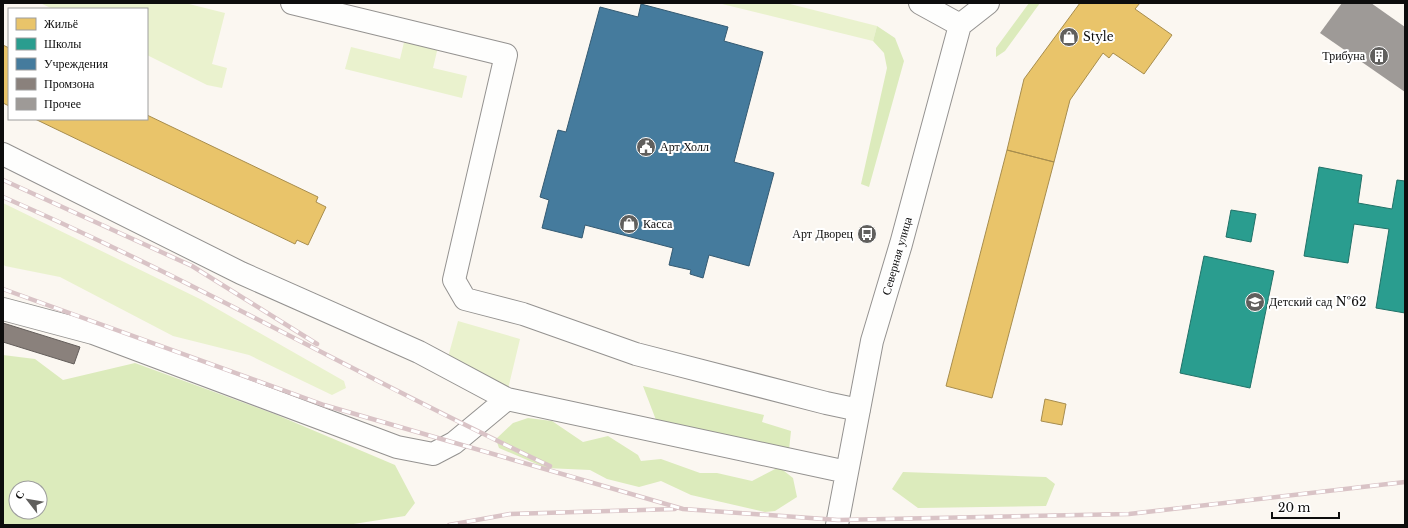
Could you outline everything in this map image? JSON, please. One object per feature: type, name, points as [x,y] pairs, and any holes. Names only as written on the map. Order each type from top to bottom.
[{"type":"street","points":[[292,3],[506,55],[454,280],[465,299],[522,314],[636,354],[826,403],[859,410]]},
{"type":"street","points":[[920,3],[960,25],[988,3]]},
{"type":"street","name":"Северная улица","points":[[837,525],[872,341],[901,244],[960,25]]},
{"type":"street","points":[[3,154],[241,273],[419,352],[507,399],[847,472]]},
{"type":"street","points":[[3,309],[93,333],[397,447],[433,454],[454,443],[507,399]]},
{"type":"green space","points":[[40,3],[185,3],[225,13],[212,64],[227,68],[222,88],[207,85],[148,56],[148,8],[51,8]]},
{"type":"green space","points":[[718,3],[786,3],[877,26],[873,41]]},
{"type":"green space","points":[[1029,3],[1040,3],[1005,51],[996,57],[996,48]]},
{"type":"green space","points":[[877,26],[895,38],[904,61],[869,187],[861,184],[887,68],[884,53],[873,41]]},
{"type":"green space","points":[[405,38],[438,47],[433,68],[467,76],[462,98],[345,69],[351,47],[400,59]]},
{"type":"green space","points":[[3,203],[200,299],[344,381],[346,388],[332,395],[249,355],[173,336],[60,277],[5,266],[3,264]]},
{"type":"green space","points":[[458,321],[520,339],[508,389],[448,357]]},
{"type":"green space","points":[[3,355],[35,359],[63,380],[135,363],[277,415],[395,465],[415,503],[405,516],[347,525],[3,525]]},
{"type":"green space","points":[[643,386],[764,415],[762,422],[791,431],[789,450],[656,420]]},
{"type":"green space","points":[[528,418],[552,421],[583,442],[608,436],[638,455],[641,461],[661,459],[700,473],[717,473],[752,481],[779,467],[793,478],[797,497],[775,511],[765,512],[691,495],[661,481],[639,487],[607,479],[590,470],[546,468],[499,448],[496,439],[513,423]]},
{"type":"green space","points":[[903,472],[1046,477],[1055,484],[1046,506],[918,508],[892,489]]},
{"type":"building: Жильё","points":[[1080,3],[1140,3],[1135,9],[1172,35],[1144,74],[1113,53],[1109,58],[1103,53],[1070,100],[1054,162],[1007,150],[1024,79]]},
{"type":"building: Жильё","points":[[3,45],[8,48],[8,106],[3,103]]},
{"type":"building: Жильё","points":[[148,115],[318,197],[316,202],[326,207],[308,245],[297,240],[295,244],[37,120],[148,120]]},
{"type":"building: Жильё","points":[[1007,150],[1054,162],[992,398],[946,386]]},
{"type":"building: Жильё","points":[[1045,399],[1066,404],[1062,425],[1041,421]]},
{"type":"building: Школы","points":[[1319,167],[1362,175],[1358,203],[1392,209],[1397,180],[1405,181],[1405,313],[1376,308],[1389,229],[1354,224],[1348,263],[1304,256]]},
{"type":"building: Школы","points":[[1231,210],[1256,214],[1251,242],[1226,237]]},
{"type":"building: Школы","points":[[1204,256],[1274,271],[1250,388],[1180,373]]},
{"type":"building: Учреждения","name":"Арт Холл","points":[[641,4],[728,27],[724,41],[763,52],[734,162],[774,173],[749,266],[709,255],[703,278],[690,274],[691,270],[669,265],[673,248],[585,225],[582,238],[542,228],[549,200],[540,197],[558,130],[566,132],[600,7],[638,17]]},
{"type":"building: Промзона","points":[[3,323],[80,347],[74,364],[3,342]]},
{"type":"building: Прочее","name":"Трибуна","points":[[1342,3],[1371,3],[1405,27],[1405,92],[1320,33]]},
{"type":"railway","points":[[3,180],[192,266],[317,344]]},
{"type":"railway","points":[[3,197],[73,228],[141,261],[413,399],[550,466]]},
{"type":"railway","points":[[3,289],[324,405],[683,509],[838,520],[1129,514],[1405,482]]},
{"type":"railway","points":[[449,525],[510,514],[675,509]]},
{"type":"place","name":"Style","points":[[1069,37]]},
{"type":"place","name":"Трибуна","points":[[1379,56]]},
{"type":"place","name":"Арт Холл","points":[[646,147]]},
{"type":"place","name":"Касса","points":[[629,224]]},
{"type":"place","name":"Арт Дворец","points":[[867,234]]},
{"type":"place","name":"Детский сад №62","points":[[1255,302]]}]
